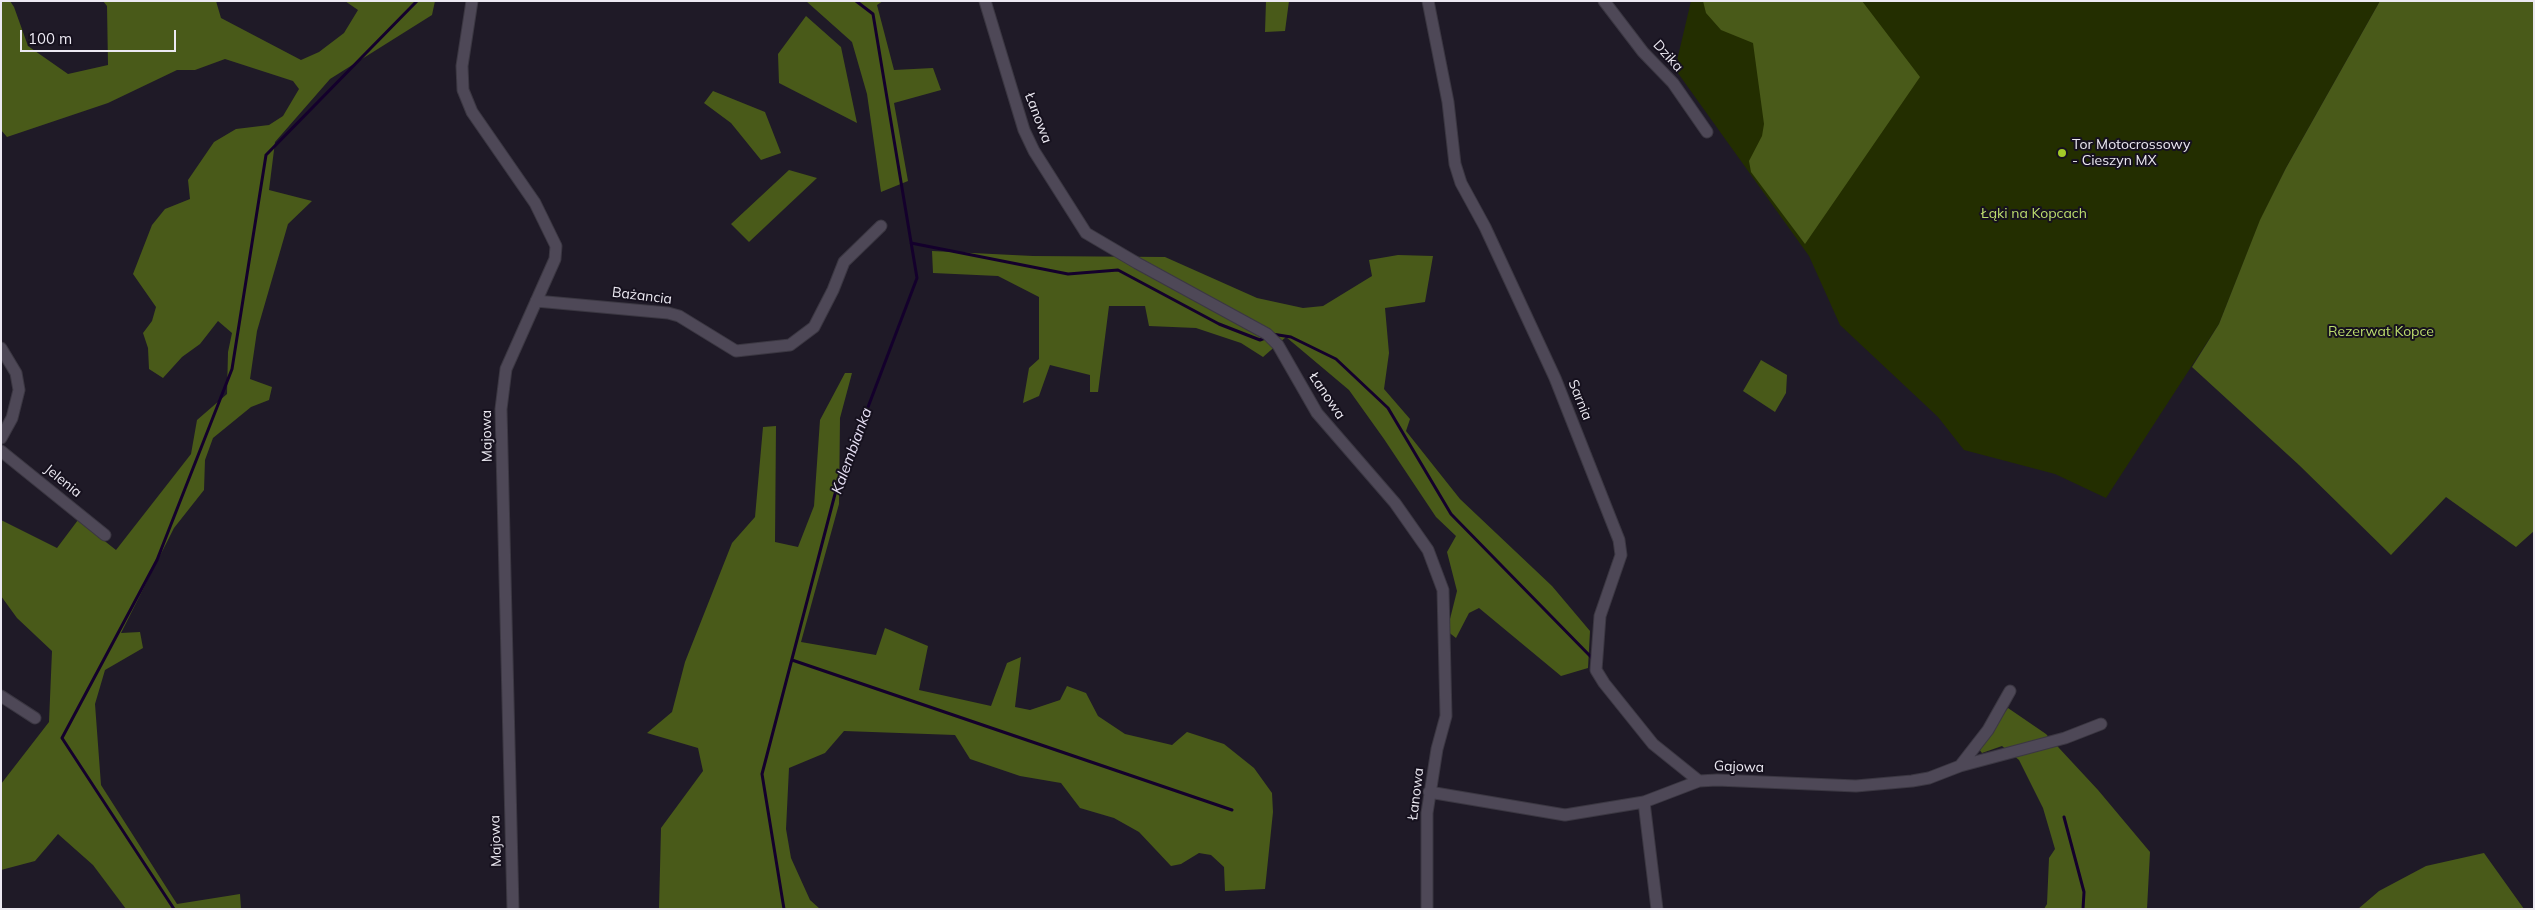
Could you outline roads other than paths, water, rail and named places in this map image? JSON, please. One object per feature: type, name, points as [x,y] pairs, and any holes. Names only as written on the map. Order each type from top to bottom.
[{"type":"street","name":"Majowa","points":[[472,1],[462,66],[463,90],[472,112],[535,203],[556,246],[555,259],[506,369],[501,409],[512,909]]},
{"type":"street","name":"Łanowa","points":[[984,1],[1024,130],[1038,158],[1086,233],[1267,334],[1278,346],[1317,413],[1395,503],[1428,550],[1442,590],[1446,716],[1429,792],[1427,813],[1427,909]]},
{"type":"street","name":"Sarnia","points":[[1428,1],[1448,102],[1455,164],[1461,183],[1485,227],[1555,378],[1619,540],[1619,561],[1600,616],[1596,670],[1604,683],[1653,744],[1700,781]]},
{"type":"street","name":"Dzika","points":[[1604,1],[1643,52],[1672,84],[1707,132]]},
{"type":"street","name":"Bażancia","points":[[536,301],[668,313],[679,316],[736,351],[790,345],[814,327],[834,290],[844,262],[881,226]]},
{"type":"street","points":[[1,348],[16,373],[19,390],[14,413],[1,438]]},
{"type":"street","name":"Jelenia","points":[[1,451],[105,535]]},
{"type":"street","points":[[1960,766],[1988,730],[2010,691]]},
{"type":"street","points":[[1,696],[35,718]]},
{"type":"street","name":"Gajowa","points":[[1429,792],[1565,815],[1644,802],[1700,781],[1717,780],[1856,786],[1929,778],[1960,766],[2065,738],[2101,724]]},
{"type":"street","points":[[1644,802],[1656,909]]},
{"type":"waterway","points":[[174,909],[62,738],[157,560],[232,369],[266,155],[417,1]]},
{"type":"waterway","name":"Kalembianka","points":[[784,909],[762,774],[835,494],[917,278],[873,14],[856,1]]},
{"type":"waterway","points":[[911,243],[1068,274],[1118,270],[1219,324],[1260,340],[1265,338]]},
{"type":"waterway","points":[[1272,334],[1291,337],[1336,359],[1388,408],[1451,514],[1593,659]]},
{"type":"waterway","points":[[792,660],[1232,810]]},
{"type":"waterway","points":[[2064,817],[2084,892],[2083,909]]},
{"type":"place","name":"Tor Motocrossowy - Cieszyn MX","points":[[2062,153]]},
{"type":"park label","name":"Łąki na Kopcach","points":[[2034,214]]},
{"type":"park label","name":"Rezerwat Kopce","points":[[2381,332]]}]
